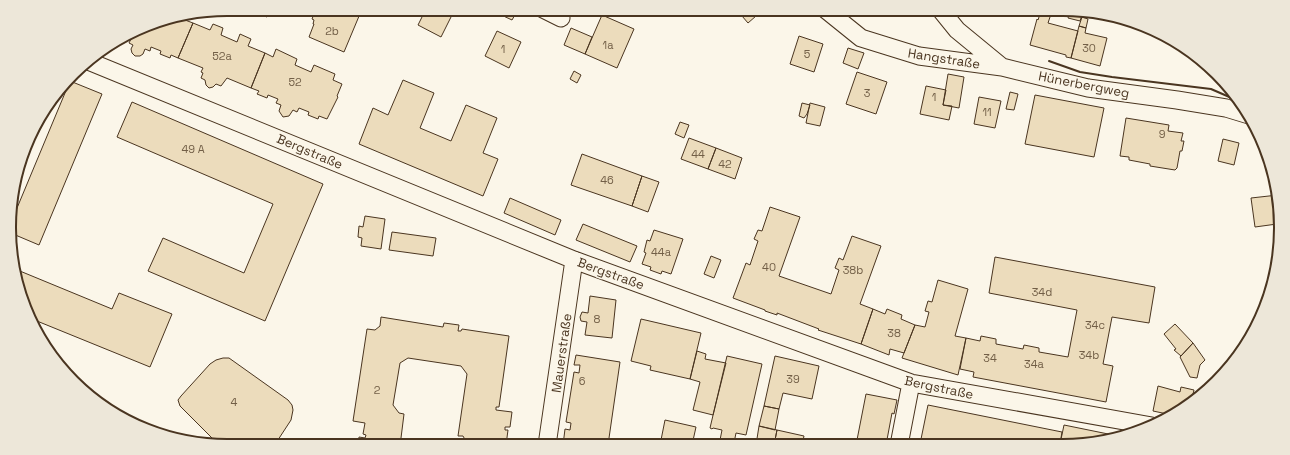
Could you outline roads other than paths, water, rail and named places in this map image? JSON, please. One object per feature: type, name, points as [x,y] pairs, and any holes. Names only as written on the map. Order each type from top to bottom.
[{"type":"street","points":[[557,16],[561,18]]},
{"type":"street","name":"Hangstraße","points":[[834,16],[861,38],[919,56],[1002,67]]},
{"type":"street","name":"Hünerbergweg","points":[[946,16],[957,30],[1002,67],[1088,88],[1177,100],[1226,108],[1239,112]]},
{"type":"street","name":"Bergstraße","points":[[94,64],[574,260],[911,383],[1141,424]]},
{"type":"street","name":"Mauerstraße","points":[[548,439],[574,260]]},
{"type":"street","points":[[900,439],[911,383]]}]
